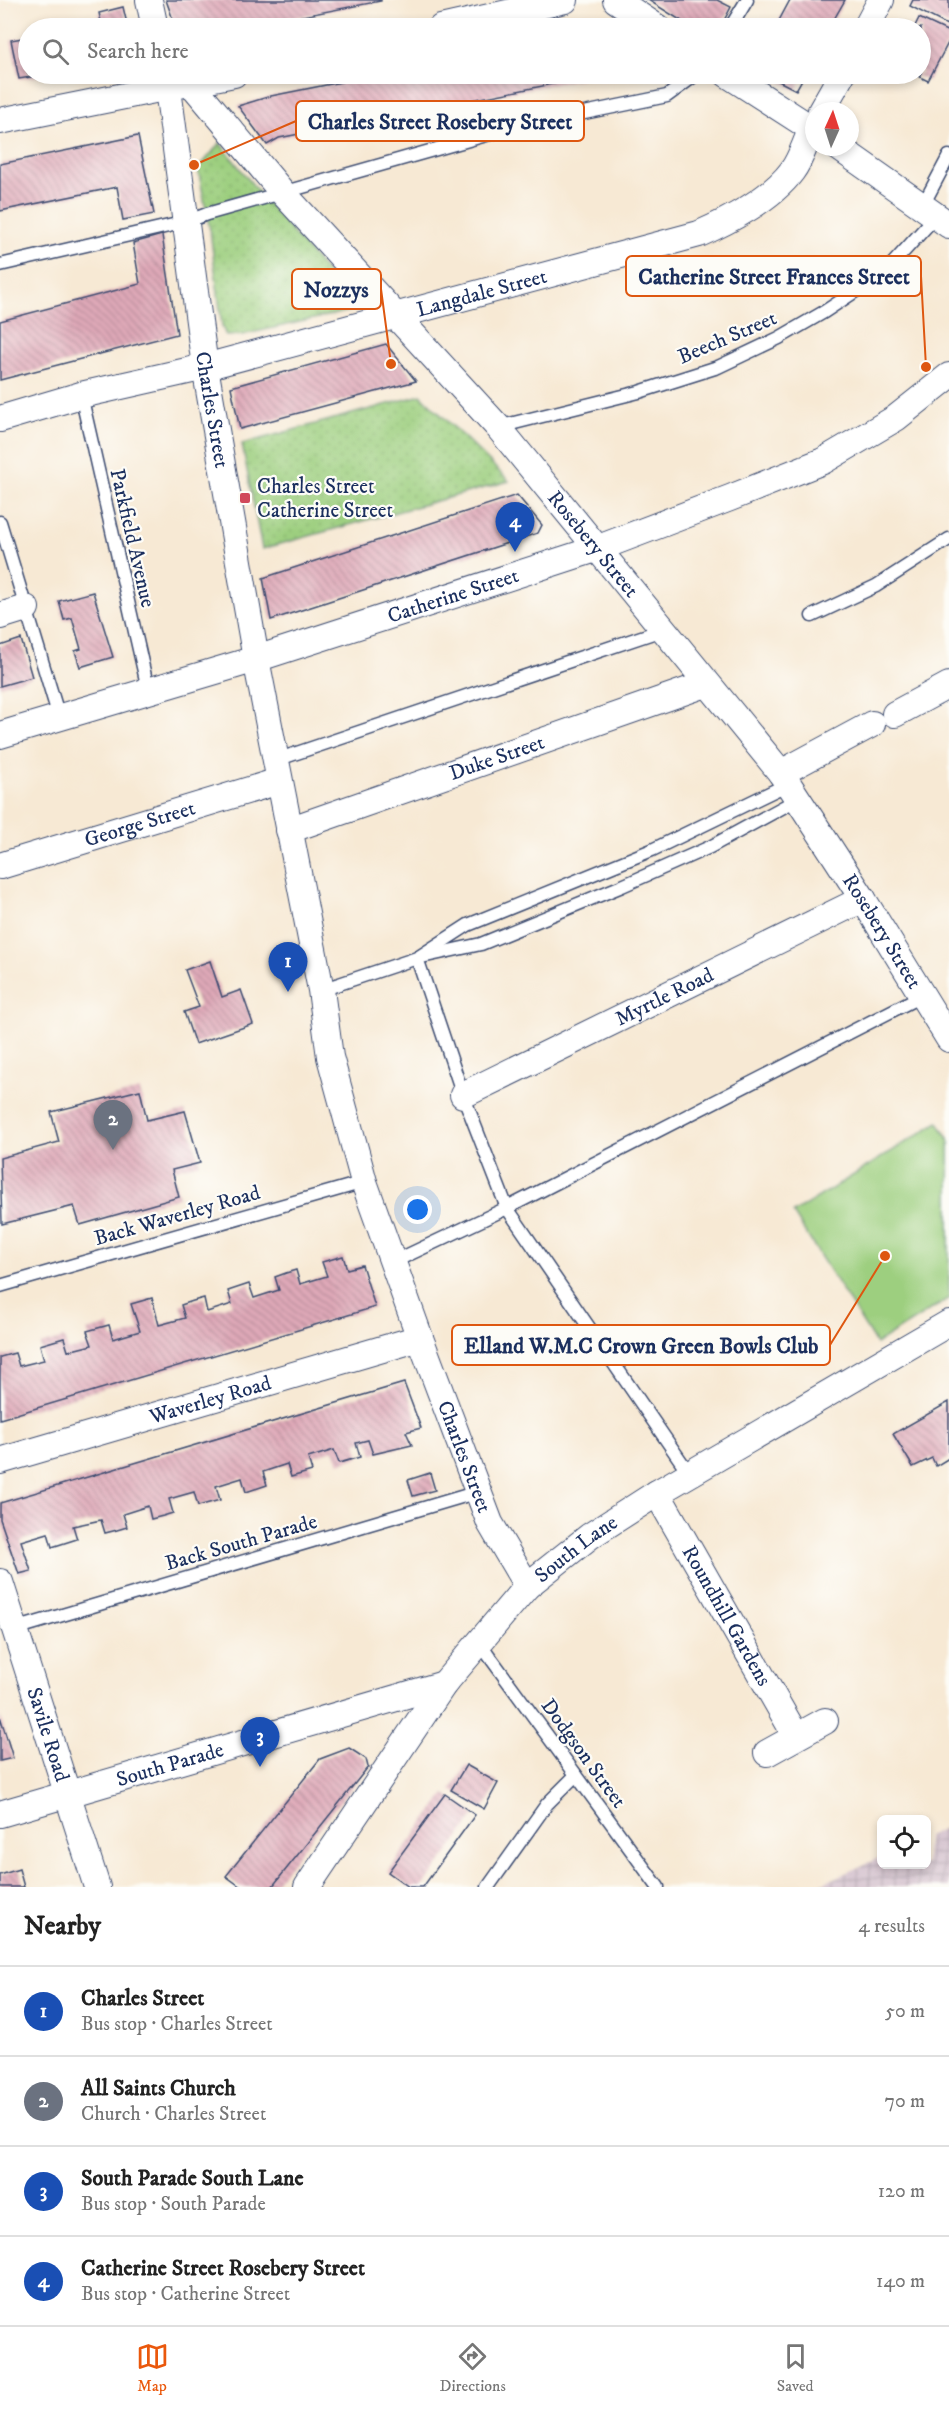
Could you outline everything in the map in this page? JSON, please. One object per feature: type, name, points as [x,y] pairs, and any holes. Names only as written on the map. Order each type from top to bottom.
[{"type":"street","points":[[149,0],[153,18]]},
{"type":"street","points":[[485,18],[565,0]]},
{"type":"street","points":[[616,0],[643,18]]},
{"type":"street","points":[[871,18],[881,0]]},
{"type":"street","points":[[0,121],[162,84]]},
{"type":"street","name":"Charles Street","points":[[175,84],[186,222],[205,367],[256,659],[321,990],[330,1057],[364,1182],[420,1338],[490,1523],[527,1586]]},
{"type":"street","name":"Rosebery Street","points":[[178,84],[283,193],[498,427],[789,786],[863,899],[949,1039]]},
{"type":"street","points":[[745,84],[805,117]]},
{"type":"street","name":"Langdale Street","points":[[827,102],[836,84]]},
{"type":"street","name":"Langdale Street","points":[[0,419],[81,395],[205,367],[699,234],[746,210],[792,171],[805,144]]},
{"type":"street","points":[[851,156],[936,216]]},
{"type":"street","name":"Catherine Street","points":[[0,735],[148,689],[256,659],[596,549],[823,461],[896,418],[949,376]]},
{"type":"street","points":[[0,616],[26,608]]},
{"type":"street","name":"Duke Street","points":[[289,830],[706,684]]},
{"type":"street","points":[[896,714],[949,685]]},
{"type":"street","points":[[789,786],[872,724]]},
{"type":"street","name":"George Street","points":[[0,866],[277,770]]},
{"type":"street","name":"Myrtle Road","points":[[463,1095],[863,899]]},
{"type":"street","name":"South Lane","points":[[307,1887],[444,1684],[527,1586],[590,1536],[689,1473],[949,1323]]},
{"type":"street","name":"Waverley Road","points":[[0,1461],[420,1338]]},
{"type":"street","name":"Roundhill Gardens","points":[[657,1493],[796,1737]]},
{"type":"street","name":"Savile Road","points":[[0,1582],[96,1887]]},
{"type":"street","name":"South Parade","points":[[0,1814],[444,1684]]},
{"type":"street","points":[[767,1752],[825,1721]]},
{"type":"lane","points":[[736,18],[747,0]]},
{"type":"lane","points":[[0,265],[186,222],[511,128],[667,96],[683,84]]},
{"type":"lane","name":"Beech Street","points":[[498,427],[617,398],[707,370],[779,338],[824,312],[886,271],[936,216],[949,156]]},
{"type":"lane","name":"Parkfield Avenue","points":[[81,395],[148,689]]},
{"type":"lane","points":[[0,522],[59,717]]},
{"type":"lane","points":[[812,616],[876,586],[949,539]]},
{"type":"lane","points":[[277,770],[662,630]]},
{"type":"lane","points":[[417,958],[468,925],[652,850],[789,786]]},
{"type":"lane","points":[[321,990],[417,958],[481,944],[622,886],[710,847],[789,786]]},
{"type":"lane","points":[[417,958],[463,1095],[507,1208],[689,1473]]},
{"type":"lane","points":[[393,1262],[507,1208],[923,995]]},
{"type":"lane","name":"Back Waverley Road","points":[[0,1286],[364,1182]]},
{"type":"lane","name":"Back South Parade","points":[[15,1629],[478,1492]]},
{"type":"lane","name":"Dodgson Street","points":[[480,1642],[658,1887]]},
{"type":"lane","points":[[488,1887],[548,1804],[576,1775]]},
{"type":"shaded area","points":[[949,1826],[949,1887],[814,1887],[877,1859],[877,1869],[931,1869],[931,1834]]},
{"type":"green space","points":[[220,143],[264,199],[358,309],[242,335],[226,336],[222,326],[210,230],[198,169]]},
{"type":"green space","points":[[421,395],[509,481],[262,549],[242,444]]},
{"type":"green space","points":[[938,1122],[949,1140],[949,1298],[876,1344],[793,1213]]},
{"type":"building","points":[[166,0],[381,0],[292,18],[172,18]]},
{"type":"building","points":[[648,0],[717,0],[731,7],[725,18],[677,18]]},
{"type":"building","points":[[790,0],[845,0],[835,18],[780,18]]},
{"type":"building","points":[[913,0],[949,0],[949,26],[910,6]]},
{"type":"building","points":[[123,7],[126,18],[100,18],[99,13]]},
{"type":"building","points":[[931,24],[949,32],[949,41],[931,75]]},
{"type":"building","points":[[18,39],[18,74],[11,40]]},
{"type":"building","points":[[331,84],[552,84],[279,138],[267,145],[238,106],[271,96]]},
{"type":"building","points":[[784,84],[799,84],[796,90]]},
{"type":"building","points":[[138,136],[154,214],[123,220],[117,187],[0,211],[0,164]]},
{"type":"building","points":[[162,235],[177,334],[0,380],[0,321],[140,284],[133,243]]},
{"type":"building","points":[[386,344],[416,381],[240,429],[231,387]]},
{"type":"building","points":[[517,495],[542,525],[538,533],[271,620],[263,578]]},
{"type":"building","points":[[93,592],[113,657],[80,667],[75,651],[81,649],[72,618],[64,620],[59,601]]},
{"type":"building","points":[[21,639],[32,677],[0,686],[0,646]]},
{"type":"building","points":[[210,961],[222,997],[241,990],[253,1024],[195,1044],[184,1012],[199,1007],[185,970]]},
{"type":"building","points":[[140,1090],[147,1120],[185,1111],[200,1163],[172,1170],[179,1197],[80,1225],[74,1206],[2,1224],[0,1158],[59,1142],[51,1112]]},
{"type":"building","points":[[343,1256],[347,1269],[362,1265],[375,1307],[0,1419],[0,1357],[15,1353],[19,1366],[44,1360],[40,1345],[64,1338],[68,1351],[92,1345],[87,1331],[109,1325],[113,1339],[140,1331],[131,1304],[152,1298],[159,1325],[185,1318],[181,1305],[193,1301],[204,1298],[207,1312],[232,1304],[228,1291],[249,1284],[254,1298],[279,1290],[275,1277],[296,1270],[300,1284],[327,1276],[322,1262]]},
{"type":"building","points":[[404,1383],[421,1428],[406,1432],[412,1445],[373,1454],[368,1440],[356,1443],[360,1457],[339,1463],[334,1450],[308,1458],[312,1471],[291,1477],[287,1464],[263,1472],[267,1485],[246,1492],[242,1478],[216,1486],[220,1500],[198,1506],[194,1492],[169,1499],[173,1513],[151,1519],[148,1506],[123,1514],[127,1527],[117,1530],[105,1533],[101,1520],[73,1526],[77,1539],[52,1547],[48,1533],[21,1541],[31,1571],[19,1574],[0,1519],[0,1503]]},
{"type":"building","points":[[949,1402],[949,1458],[936,1466],[932,1458],[913,1467],[893,1434]]},
{"type":"building","points":[[430,1473],[435,1490],[413,1496],[408,1480]]},
{"type":"building","points":[[0,1716],[13,1758],[0,1761]]},
{"type":"building","points":[[349,1748],[366,1759],[368,1767],[272,1887],[241,1887],[226,1876],[320,1759]]},
{"type":"building","points":[[466,1765],[498,1783],[484,1809],[451,1790]]},
{"type":"building","points":[[445,1794],[475,1815],[423,1887],[409,1887],[388,1872]]},
{"type":"building","points":[[19,1869],[24,1887],[0,1887],[0,1875]]},
{"type":"place","name":"Charles Street Rosebery Street","points":[[194,165]]},
{"type":"place","name":"Nozzys","points":[[391,364]]},
{"type":"place","name":"Catherine Street Frances Street","points":[[926,367]]},
{"type":"place","name":"Charles Street Catherine Street","points":[[245,498]]},
{"type":"place","name":"Catherine Street Rosebery Street","points":[[515,552]]},
{"type":"place","name":"Charles Street","points":[[288,992]]},
{"type":"place","name":"All Saints Church","points":[[113,1150]]},
{"type":"place","name":"Elland W.M.C Crown Green Bowls Club","points":[[885,1256]]},
{"type":"place","name":"South Parade South Lane","points":[[260,1767]]}]
